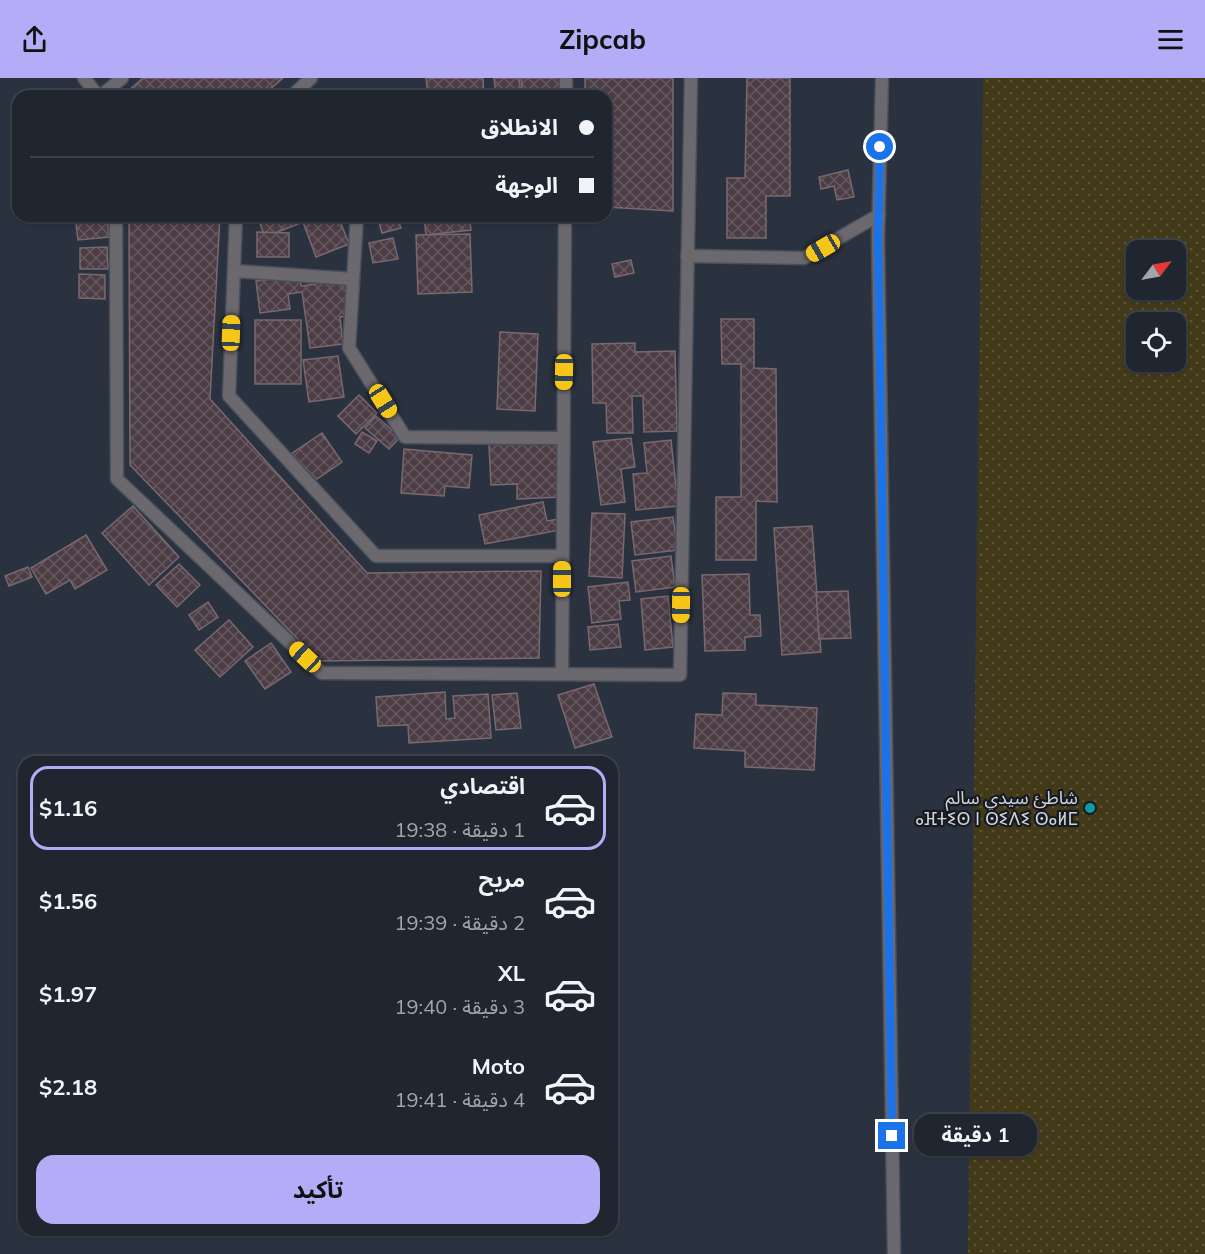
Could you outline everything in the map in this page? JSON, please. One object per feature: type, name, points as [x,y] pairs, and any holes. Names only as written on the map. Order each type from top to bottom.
[{"type":"street","points":[[84,78],[95,90]]},
{"type":"street","points":[[107,90],[122,78]]},
{"type":"street","points":[[298,90],[311,78]]},
{"type":"street","points":[[116,222],[117,479],[322,674],[680,675],[691,78]]},
{"type":"street","points":[[882,78],[879,215],[894,1254]]},
{"type":"street","points":[[687,256],[804,258],[879,215]]},
{"type":"street","points":[[236,222],[229,396],[376,556],[562,556]]},
{"type":"street","points":[[357,222],[349,348],[405,437],[563,438]]},
{"type":"street","points":[[562,674],[565,222]]},
{"type":"street","points":[[234,271],[353,279]]},
{"type":"sand","name":"شاطئ سيدي سالم ⴰⴼⵜⵉⵙ ⵏ ⵙⵉⴷⵉ ⵙⴰⵍⵎ","points":[[983,78],[1205,78],[1205,1254],[968,1254]]},
{"type":"building","points":[[143,78],[283,78],[269,90],[129,90]]},
{"type":"building","points":[[426,78],[483,78],[484,90],[427,90]]},
{"type":"building","points":[[494,78],[519,78],[520,90],[495,90]]},
{"type":"building","points":[[521,78],[562,78],[563,90],[522,90]]},
{"type":"building","points":[[585,78],[673,78],[673,211],[612,207],[612,90],[585,90]]},
{"type":"building","points":[[747,78],[790,78],[790,196],[766,196],[766,238],[727,238],[727,178],[745,178]]},
{"type":"building","points":[[848,170],[854,197],[837,200],[834,186],[821,189],[819,177]]},
{"type":"building","points":[[76,222],[108,222],[109,237],[78,240]]},
{"type":"building","points":[[129,222],[220,222],[210,399],[367,573],[541,571],[539,658],[319,661],[130,465]]},
{"type":"building","points":[[259,222],[303,222],[265,237]]},
{"type":"building","points":[[303,222],[340,222],[349,244],[316,257]]},
{"type":"building","points":[[379,222],[399,222],[401,228],[382,233]]},
{"type":"building","points":[[425,222],[470,222],[471,230],[426,235]]},
{"type":"building","points":[[257,232],[289,233],[289,257],[257,257]]},
{"type":"building","points":[[470,234],[472,292],[418,294],[416,235]]},
{"type":"building","points":[[393,238],[398,259],[373,263],[369,243]]},
{"type":"building","points":[[107,247],[108,269],[80,269],[80,248]]},
{"type":"building","points":[[631,260],[634,273],[615,277],[612,264]]},
{"type":"building","points":[[79,274],[105,275],[105,299],[79,298]]},
{"type":"building","points":[[300,276],[301,286],[345,280],[350,316],[340,317],[343,344],[310,348],[302,292],[288,294],[290,309],[260,313],[256,281]]},
{"type":"building","points":[[721,319],[754,319],[754,368],[776,369],[777,502],[756,501],[756,560],[716,560],[716,497],[741,497],[741,364],[722,364]]},
{"type":"building","points":[[255,320],[301,320],[301,384],[255,384]]},
{"type":"building","points":[[500,332],[538,334],[535,411],[497,409]]},
{"type":"building","points":[[635,343],[635,352],[675,351],[677,431],[644,432],[643,396],[632,396],[633,433],[607,433],[606,403],[593,403],[592,344]]},
{"type":"building","points":[[338,356],[344,397],[309,402],[303,360]]},
{"type":"building","points":[[359,395],[377,413],[356,434],[338,416]]},
{"type":"building","points":[[376,416],[400,437],[389,449],[365,428]]},
{"type":"building","points":[[362,432],[377,441],[369,453],[355,444]]},
{"type":"building","points":[[322,433],[342,462],[311,483],[291,454]]},
{"type":"building","points":[[631,438],[635,467],[621,469],[625,502],[601,505],[593,442]]},
{"type":"building","points":[[671,440],[678,506],[636,510],[633,474],[647,473],[644,443]]},
{"type":"building","points":[[559,441],[562,497],[517,499],[517,484],[491,485],[489,444]]},
{"type":"building","points":[[404,449],[472,455],[469,488],[445,486],[444,496],[401,493]]},
{"type":"building","points":[[543,502],[547,521],[558,519],[560,530],[485,544],[479,515]]},
{"type":"building","points":[[133,506],[179,557],[149,585],[102,533]]},
{"type":"building","points":[[592,513],[625,514],[622,578],[589,576]]},
{"type":"building","points":[[673,517],[678,550],[635,555],[631,522]]},
{"type":"building","points":[[812,526],[821,652],[782,655],[774,528]]},
{"type":"building","points":[[86,535],[107,570],[75,589],[70,580],[46,594],[31,568]]},
{"type":"building","points":[[671,556],[675,587],[636,592],[632,561]]},
{"type":"building","points":[[179,564],[200,585],[177,607],[156,585]]},
{"type":"building","points":[[28,567],[32,577],[9,586],[5,576]]},
{"type":"building","points":[[749,574],[750,615],[760,615],[761,636],[745,637],[745,650],[705,651],[702,575]]},
{"type":"building","points":[[628,582],[630,600],[619,601],[621,619],[592,623],[588,587]]},
{"type":"building","points":[[848,591],[851,638],[819,639],[816,592]]},
{"type":"building","points":[[668,596],[673,647],[645,650],[641,599]]},
{"type":"building","points":[[208,602],[218,617],[199,630],[189,615]]},
{"type":"building","points":[[229,620],[253,647],[220,677],[195,650]]},
{"type":"building","points":[[618,624],[621,647],[590,650],[588,627]]},
{"type":"building","points":[[271,643],[291,672],[265,689],[245,661]]},
{"type":"building","points":[[594,684],[612,737],[575,748],[558,695]]},
{"type":"building","points":[[445,692],[446,719],[455,718],[453,696],[488,694],[491,738],[409,743],[408,725],[378,726],[376,697]]},
{"type":"building","points":[[517,693],[521,728],[496,730],[492,695]]},
{"type":"building","points":[[723,693],[756,694],[756,705],[817,708],[814,770],[745,767],[745,751],[694,748],[696,714],[722,715]]},
{"type":"place","name":"شاطئ سيدي سالم ⴰⴼⵜⵉⵙ ⵏ ⵙⵉⴷⵉ ⵙⴰⵍⵎ","points":[[1090,808]]},
{"type":"route","points":[[880,147],[878,238],[892,1136]]}]
